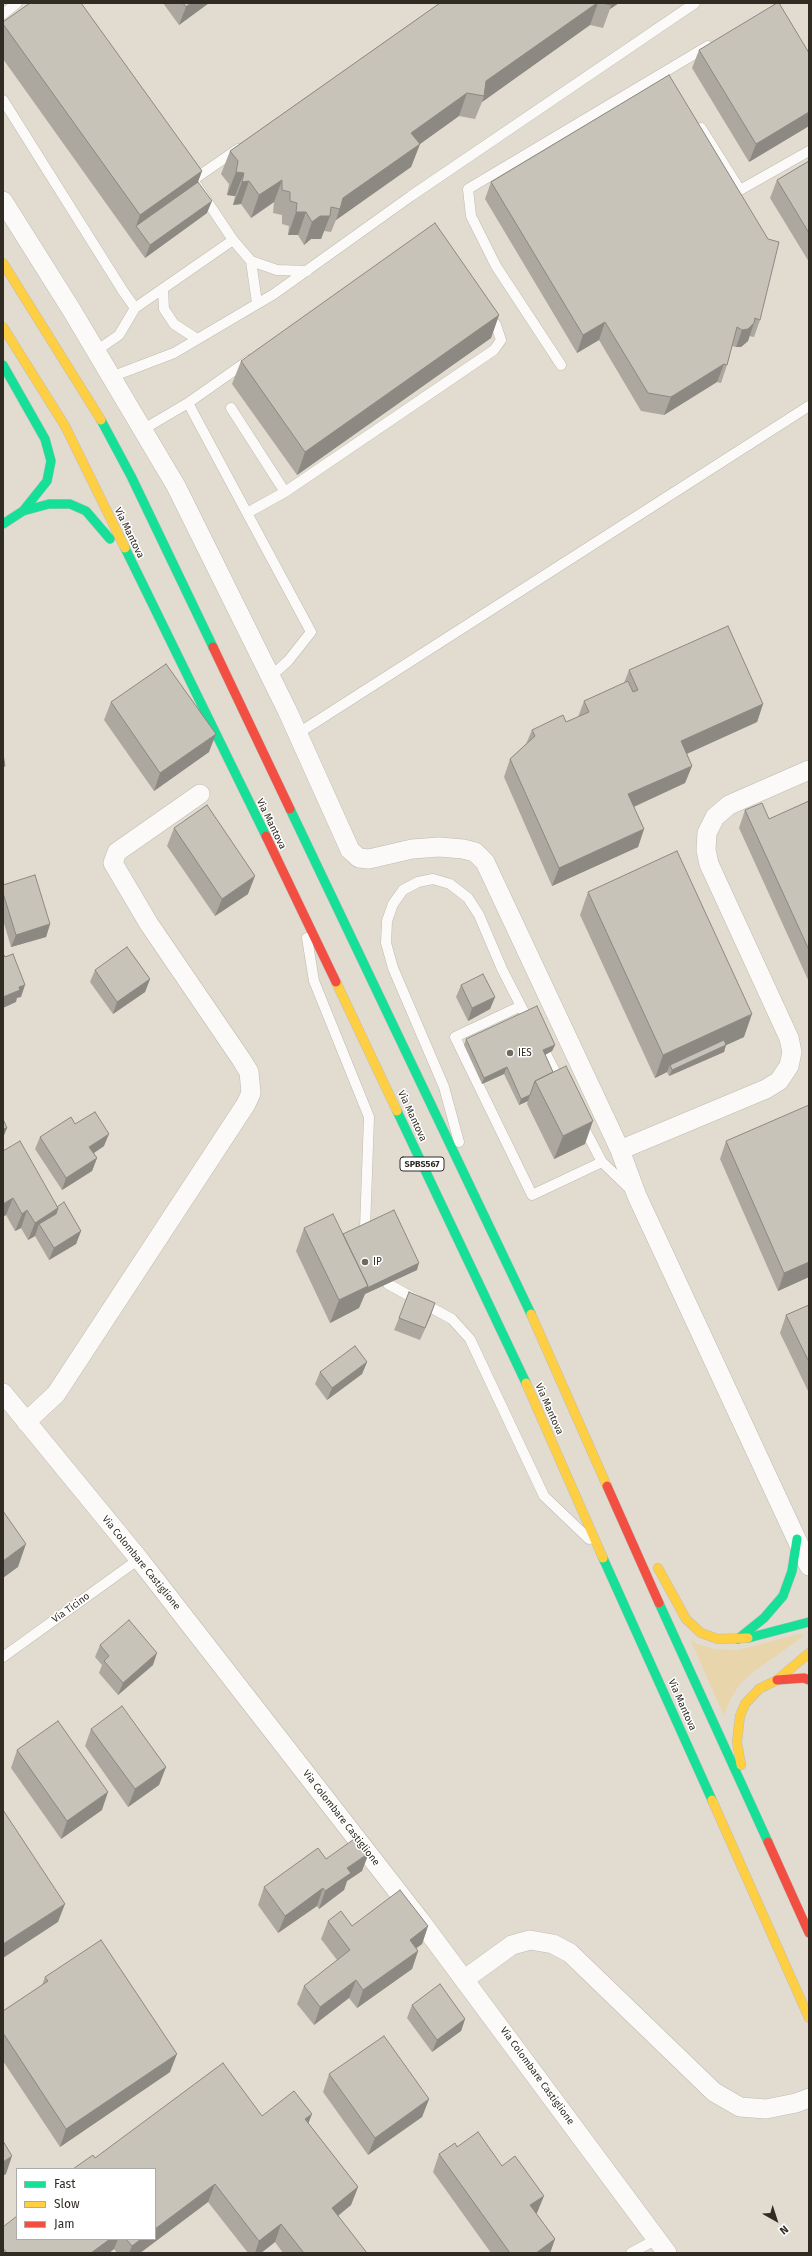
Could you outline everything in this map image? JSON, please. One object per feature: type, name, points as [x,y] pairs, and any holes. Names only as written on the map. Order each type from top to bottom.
[{"type":"highway","name":"SPBS567","points":[[3,263],[94,407],[131,476],[547,1347],[624,1525],[809,1933]]},
{"type":"highway","name":"Via Mantova","points":[[3,327],[65,426],[139,580],[303,912],[518,1366],[809,2018]]},
{"type":"highway","points":[[3,365],[44,439],[51,461],[47,481],[23,511]]},
{"type":"highway","points":[[3,524],[23,511],[49,504],[70,504],[86,511],[104,531],[139,580]]},
{"type":"highway","points":[[624,1525],[640,1538]]},
{"type":"highway","points":[[738,1639],[764,1618],[783,1596],[792,1571],[797,1539]]},
{"type":"highway","points":[[652,1556],[686,1619],[701,1634],[718,1639],[753,1638],[809,1622]]},
{"type":"highway","points":[[746,1792],[737,1742],[740,1716],[745,1704],[759,1689],[777,1680],[809,1653]]},
{"type":"highway","points":[[777,1680],[804,1678],[809,1680]]},
{"type":"street","points":[[3,202],[96,351],[176,486],[270,677],[350,850],[359,858],[368,859],[412,849],[439,847],[463,849],[474,852],[485,862],[620,1150],[637,1196],[809,1566]]},
{"type":"street","points":[[620,1150],[766,1089],[779,1082],[789,1066],[792,1052],[789,1038],[709,864],[707,844],[708,833],[715,817],[729,805],[809,770]]},
{"type":"street","points":[[26,1422],[56,1394],[246,1104],[251,1093],[248,1072],[241,1059],[149,924],[113,863],[117,852],[200,794]]},
{"type":"street","name":"Via Colombare Castiglione","points":[[3,1393],[139,1559],[465,1979],[662,2246]]},
{"type":"street","points":[[465,1979],[512,1945],[530,1940],[553,1944],[570,1953],[714,2092],[740,2107],[766,2109],[803,2101]]},
{"type":"lane","points":[[3,14],[17,3]]},
{"type":"lane","points":[[111,377],[174,353],[307,271],[418,191],[695,3]]},
{"type":"lane","points":[[561,365],[496,266],[471,216],[468,189],[668,75],[720,39]]},
{"type":"lane","points":[[3,100],[123,292],[135,308]]},
{"type":"lane","points":[[695,118],[740,190],[809,151]]},
{"type":"lane","points":[[245,144],[193,180],[233,240],[251,261],[277,270],[307,271]]},
{"type":"lane","points":[[96,351],[119,335],[135,308],[233,240]]},
{"type":"lane","points":[[251,261],[257,303]]},
{"type":"lane","points":[[163,289],[164,309],[174,324],[197,339]]},
{"type":"lane","points":[[247,513],[285,492],[494,350],[501,340],[496,325],[483,307]]},
{"type":"lane","points":[[142,430],[188,404],[260,353]]},
{"type":"lane","points":[[188,404],[311,632],[288,661],[270,677]]},
{"type":"lane","points":[[297,734],[809,406]]},
{"type":"lane","points":[[231,408],[285,492]]},
{"type":"lane","points":[[472,1192],[444,1087],[393,968],[386,943],[387,921],[393,904],[404,890],[418,882],[433,879],[450,884],[468,898],[479,915],[502,969],[526,1016]]},
{"type":"lane","points":[[303,912],[314,981],[369,1117],[365,1228]]},
{"type":"lane","points":[[521,1006],[455,1037],[532,1195],[602,1162]]},
{"type":"lane","points":[[546,1054],[567,1095]]},
{"type":"lane","points":[[577,1115],[602,1162],[637,1196]]},
{"type":"lane","points":[[388,1284],[452,1319],[470,1339],[544,1496],[600,1550]]},
{"type":"lane","name":"Via Ticino","points":[[3,1657],[139,1559]]},
{"type":"lane","points":[[631,2253],[662,2246]]},
{"type":"shaded area","points":[[799,1634],[805,1635],[752,1673],[740,1684],[730,1700],[724,1716],[690,1639],[697,1644],[715,1649],[738,1650]]},
{"type":"building","points":[[30,3],[81,3],[202,171],[140,215],[3,24],[3,22]]},
{"type":"building","points":[[183,3],[191,3],[186,7]]},
{"type":"building","points":[[440,3],[597,3],[486,81],[484,96],[467,93],[411,133],[420,144],[343,198],[340,209],[331,207],[330,216],[320,216],[312,222],[306,212],[296,212],[297,203],[290,201],[290,192],[282,190],[282,180],[259,195],[249,181],[242,182],[244,173],[236,172],[238,161],[230,151]]},
{"type":"building","points":[[779,3],[809,53],[809,112],[756,144],[699,50]]},
{"type":"building","points":[[669,75],[768,239],[779,242],[760,320],[755,318],[754,323],[748,329],[742,330],[737,327],[727,365],[724,364],[671,397],[648,393],[605,322],[583,335],[491,182]]},
{"type":"building","points":[[809,161],[809,233],[777,180]]},
{"type":"building","points":[[198,182],[212,201],[150,245],[136,226]]},
{"type":"building","points":[[435,223],[499,315],[305,452],[241,361]]},
{"type":"building","points":[[728,626],[763,704],[681,741],[692,766],[628,794],[644,829],[559,868],[510,759],[535,736],[532,730],[563,715],[566,722],[589,712],[584,701],[628,681],[633,692],[638,690],[629,670]]},
{"type":"building","points":[[166,664],[216,734],[160,773],[111,702]]},
{"type":"building","points":[[3,754],[5,766],[3,767]]},
{"type":"building","points":[[809,801],[809,950],[745,810],[762,803],[769,819]]},
{"type":"building","points":[[207,805],[255,876],[222,899],[174,828]]},
{"type":"building","points":[[677,851],[752,1014],[663,1055],[588,892]]},
{"type":"building","points":[[35,875],[50,924],[16,935],[3,893],[3,885]]},
{"type":"building","points":[[127,947],[150,979],[117,1002],[95,970]]},
{"type":"building","points":[[13,954],[25,985],[19,987],[20,990],[3,997],[3,956],[4,955],[5,957]]},
{"type":"building","points":[[483,974],[495,997],[472,1008],[461,985]]},
{"type":"building","points":[[537,1006],[555,1045],[543,1050],[553,1072],[535,1081],[530,1095],[521,1099],[507,1067],[484,1078],[466,1039]]},
{"type":"building","points":[[724,1040],[726,1045],[672,1070],[670,1065]]},
{"type":"building","points":[[566,1066],[593,1121],[563,1136],[535,1081]]},
{"type":"building","points":[[809,1105],[809,1262],[784,1273],[726,1141]]},
{"type":"building","points":[[95,1112],[109,1134],[89,1147],[97,1158],[66,1178],[40,1137],[71,1117],[75,1124]]},
{"type":"building","points":[[3,1119],[7,1128],[3,1129]]},
{"type":"building","points":[[20,1141],[58,1208],[35,1223],[27,1210],[22,1214],[13,1198],[3,1204],[3,1151]]},
{"type":"building","points":[[64,1202],[81,1231],[54,1248],[39,1224],[56,1214],[57,1207]]},
{"type":"building","points":[[394,1210],[419,1263],[367,1288],[368,1286],[343,1234]]},
{"type":"building","points":[[333,1214],[368,1286],[339,1300],[304,1228]]},
{"type":"building","points":[[409,1292],[435,1303],[425,1328],[399,1318]]},
{"type":"building","points":[[809,1305],[809,1362],[786,1315]]},
{"type":"building","points":[[355,1346],[367,1362],[332,1388],[320,1372]]},
{"type":"building","points":[[3,1511],[26,1544],[3,1561]]},
{"type":"building","points":[[129,1620],[157,1653],[123,1683],[104,1661],[109,1656],[100,1645]]},
{"type":"building","points":[[122,1706],[166,1767],[135,1789],[91,1729]]},
{"type":"building","points":[[58,1721],[108,1792],[67,1821],[17,1750]]},
{"type":"building","points":[[3,1810],[65,1904],[3,1944]]},
{"type":"building","points":[[357,1837],[369,1853],[347,1868],[351,1873],[325,1891],[323,1888],[285,1916],[264,1887],[318,1848],[326,1859]]},
{"type":"building","points":[[400,1890],[428,1926],[410,1940],[418,1951],[363,1990],[356,1980],[320,2007],[304,1986],[350,1950],[328,1921],[341,1911],[352,1926]]},
{"type":"building","points":[[101,1940],[177,2054],[66,2129],[3,2033],[3,2011],[48,1981],[45,1977]]},
{"type":"building","points":[[440,1984],[465,2019],[437,2040],[412,2005]]},
{"type":"building","points":[[384,2036],[429,2099],[375,2138],[329,2074]]},
{"type":"building","points":[[223,2063],[262,2116],[294,2091],[312,2114],[305,2119],[358,2187],[332,2208],[367,2253],[304,2253],[281,2224],[259,2241],[215,2184],[156,2228],[156,2168],[74,2168],[93,2155],[95,2158]]},
{"type":"building","points":[[478,2132],[502,2166],[515,2156],[544,2196],[530,2205],[555,2239],[536,2253],[510,2253],[439,2154],[455,2143],[457,2147]]},
{"type":"building","points":[[3,2141],[12,2156],[3,2162]]},
{"type":"building","points":[[16,2217],[16,2240],[109,2240],[91,2253],[7,2253],[3,2248],[3,2227]]},
{"type":"building","points":[[127,2240],[140,2240],[132,2246]]},
{"type":"traffic: fast","points":[[3,365],[45,439],[51,461],[47,481],[23,511],[3,524]]},
{"type":"traffic: fast","points":[[101,420],[131,476],[213,647]]},
{"type":"traffic: fast","points":[[23,511],[49,504],[70,504],[86,511],[110,539]]},
{"type":"traffic: fast","points":[[125,548],[266,836]]},
{"type":"traffic: fast","points":[[290,809],[531,1314]]},
{"type":"traffic: fast","points":[[397,1111],[526,1383]]},
{"type":"traffic: fast","points":[[738,1639],[764,1618],[783,1596],[792,1571],[797,1539]]},
{"type":"traffic: fast","points":[[603,1558],[712,1800]]},
{"type":"traffic: fast","points":[[659,1603],[768,1842]]},
{"type":"traffic: fast","points":[[748,1638],[809,1622]]},
{"type":"traffic: slow","points":[[3,263],[101,420]]},
{"type":"traffic: slow","points":[[3,327],[65,426],[125,548]]},
{"type":"traffic: slow","points":[[336,982],[397,1111]]},
{"type":"traffic: slow","points":[[531,1314],[607,1486]]},
{"type":"traffic: slow","points":[[526,1383],[603,1558]]},
{"type":"traffic: slow","points":[[658,1568],[686,1619],[701,1633],[718,1639],[748,1638]]},
{"type":"traffic: slow","points":[[741,1765],[737,1742],[740,1716],[745,1704],[759,1689],[777,1680],[809,1653]]},
{"type":"traffic: slow","points":[[712,1800],[809,2018]]},
{"type":"traffic: jam","points":[[213,647],[290,809]]},
{"type":"traffic: jam","points":[[266,836],[336,982]]},
{"type":"traffic: jam","points":[[607,1486],[659,1603]]},
{"type":"traffic: jam","points":[[777,1680],[804,1678],[809,1680]]},
{"type":"traffic: jam","points":[[768,1842],[809,1933]]},
{"type":"place","name":"IES","points":[[510,1053]]},
{"type":"place","name":"IP","points":[[365,1262]]}]
